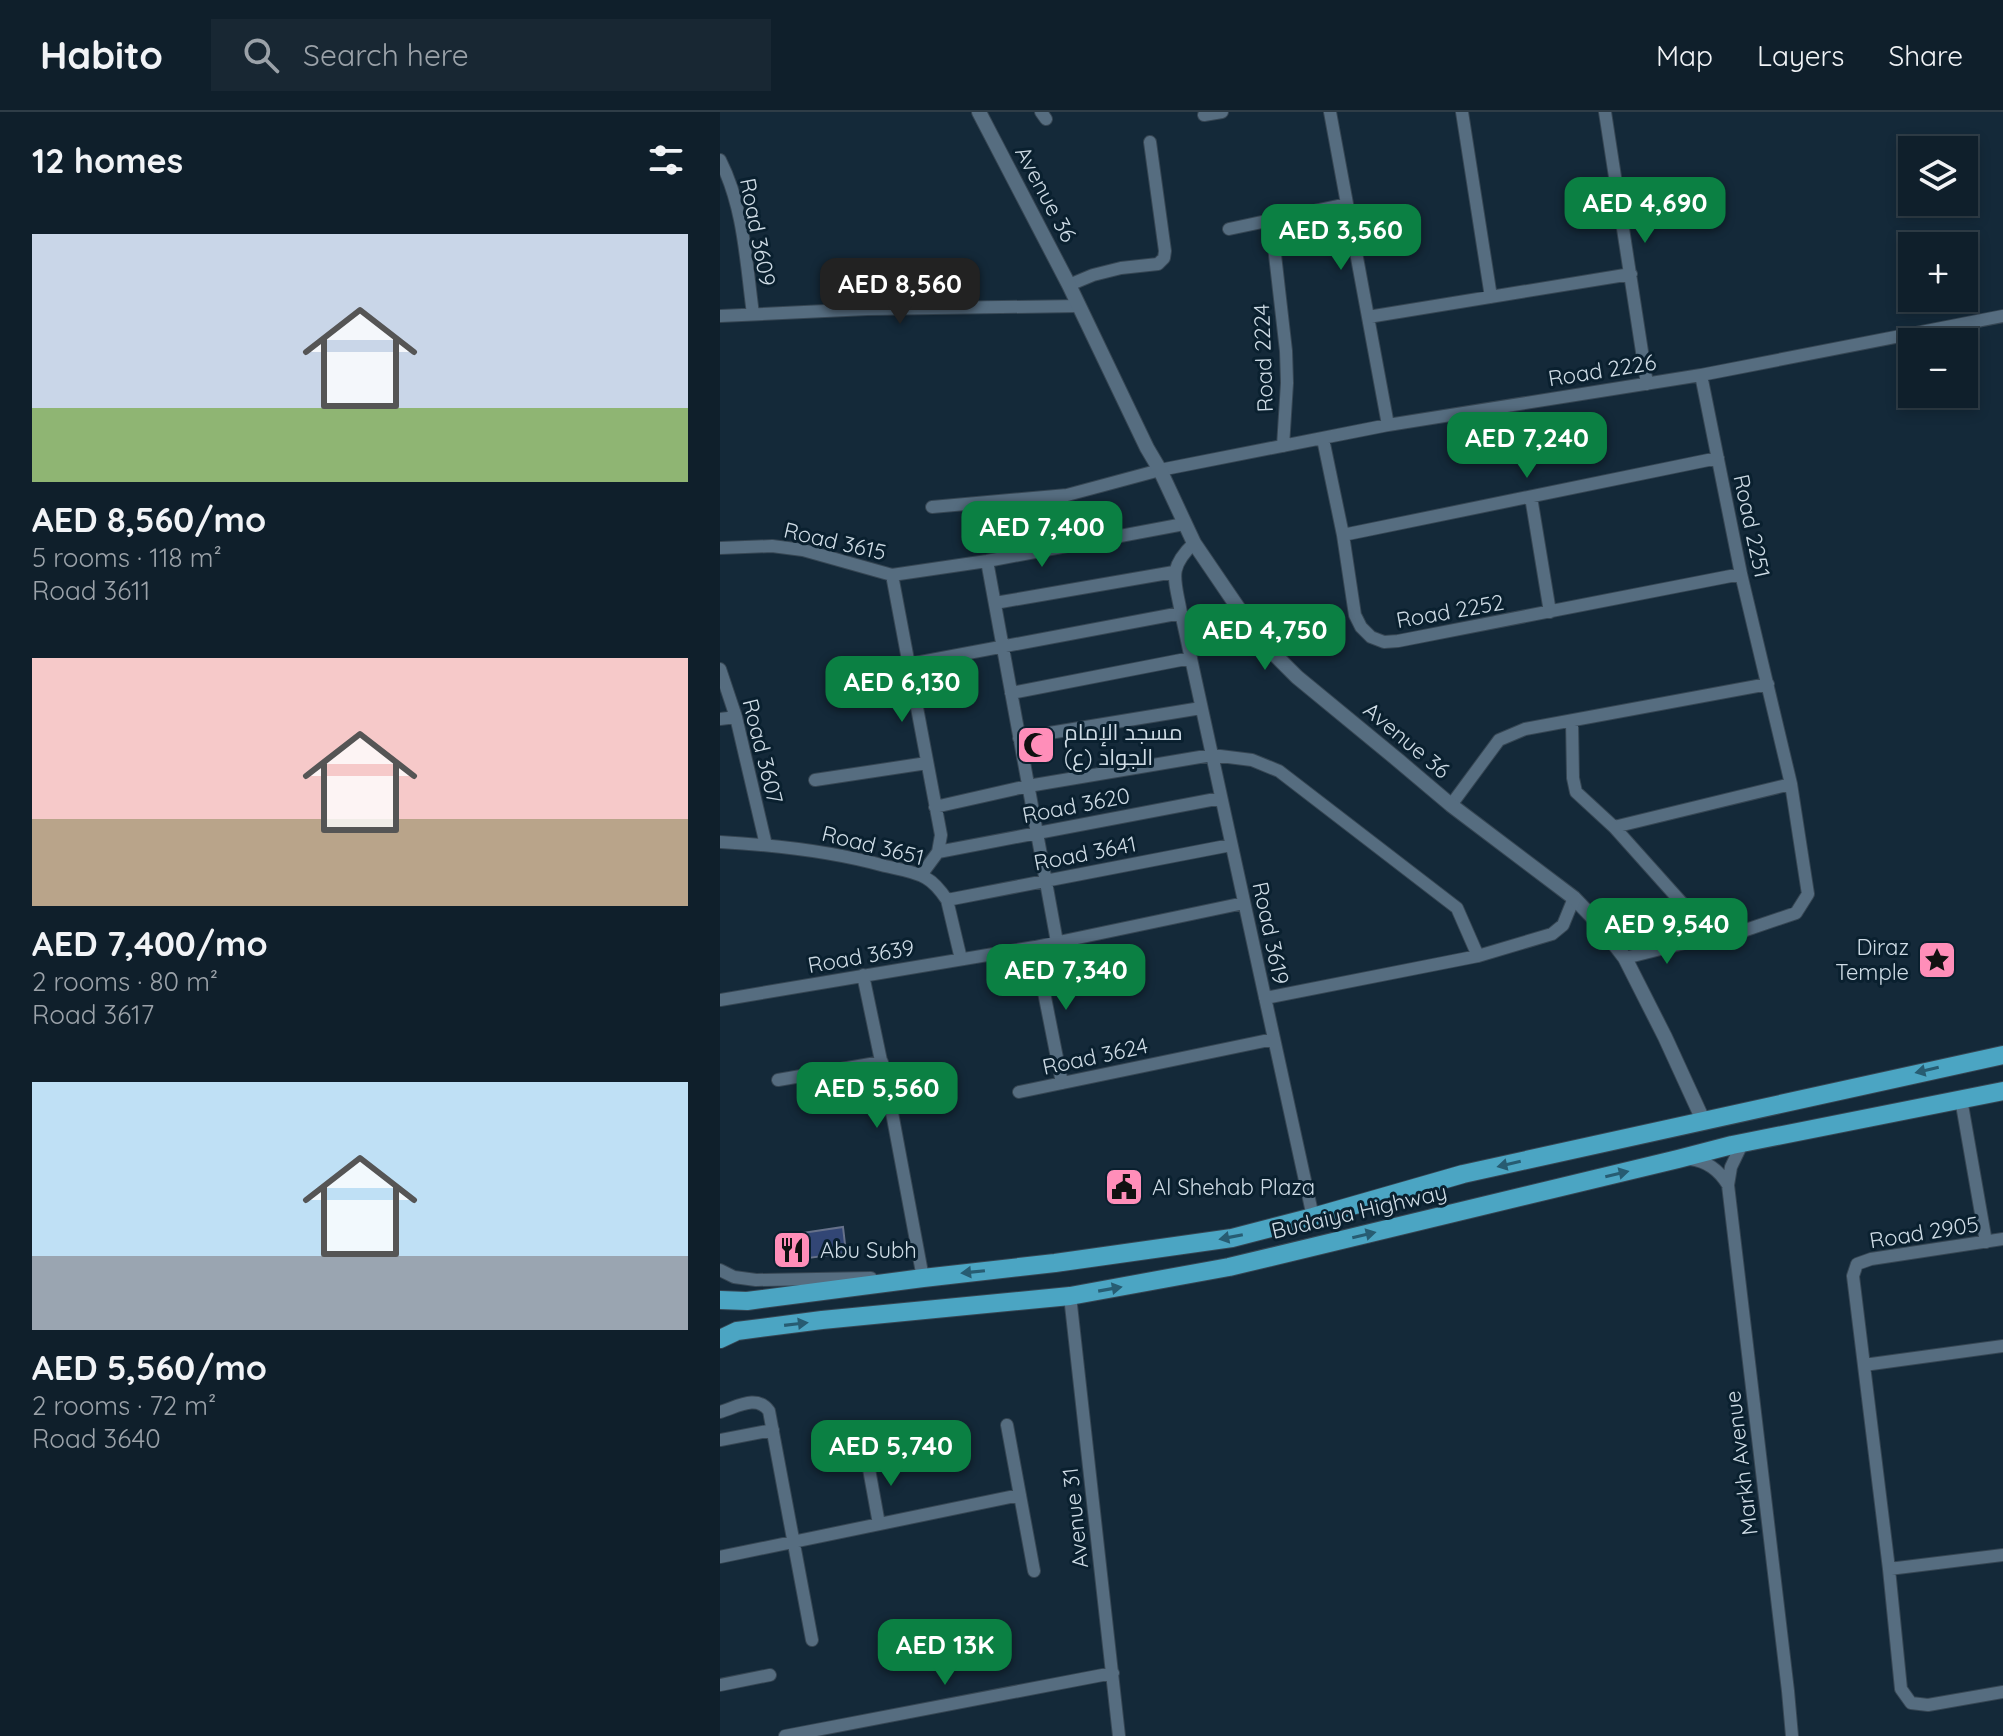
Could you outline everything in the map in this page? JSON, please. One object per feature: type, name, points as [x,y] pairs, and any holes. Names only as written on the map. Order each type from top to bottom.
[{"type":"main road","name":"Budaiya Highway","points":[[720,1300],[747,1301],[1232,1238],[1463,1174],[2003,1055]]},
{"type":"main road","name":"Budaiya Highway","points":[[720,1339],[737,1331],[822,1320],[1070,1296],[1229,1267],[1743,1142],[2003,1091]]},
{"type":"street","name":"Avenue 36","points":[[979,112],[1069,285],[1194,543],[1260,640],[1297,677],[1451,805],[1574,898],[1599,924],[1625,958],[1703,1120]]},
{"type":"street","points":[[1204,115],[1222,112]]},
{"type":"street","points":[[1330,112],[1388,425]]},
{"type":"street","points":[[1462,112],[1491,297]]},
{"type":"street","points":[[1605,112],[1647,384]]},
{"type":"street","points":[[1069,285],[1121,268],[1158,264],[1164,258],[1150,142]]},
{"type":"street","name":"Road 3609","points":[[720,160],[730,180],[740,219],[753,314]]},
{"type":"street","points":[[1229,229],[1347,204]]},
{"type":"street","name":"Road 2224","points":[[1271,220],[1286,351],[1283,446]]},
{"type":"street","points":[[1368,317],[1631,274]]},
{"type":"street","points":[[720,316],[867,309],[1079,306]]},
{"type":"street","name":"Road 2226","points":[[1160,470],[1388,425],[1701,375],[2003,316]]},
{"type":"street","name":"Road 2251","points":[[1701,375],[1741,574],[1791,784],[1808,894],[1796,913],[1734,934]]},
{"type":"street","name":"Road 2252","points":[[1323,439],[1343,535],[1355,615],[1366,633],[1377,640],[1398,641],[1741,574]]},
{"type":"street","points":[[1343,535],[1718,458]]},
{"type":"street","points":[[932,507],[1067,495],[1160,470]]},
{"type":"street","points":[[1531,497],[1550,612]]},
{"type":"street","points":[[921,875],[938,852],[941,835],[892,575],[987,561],[1184,524]]},
{"type":"street","points":[[995,603],[1174,572],[1181,555],[1194,543]]},
{"type":"street","name":"Road 3615","points":[[720,548],[772,546],[803,550],[892,575]]},
{"type":"street","points":[[987,561],[1057,942]]},
{"type":"street","name":"Road 3619","points":[[1174,572],[1313,1217]]},
{"type":"street","points":[[910,664],[1181,613]]},
{"type":"street","points":[[1011,693],[1191,658]]},
{"type":"street","name":"Road 3607","points":[[720,669],[736,717],[766,845]]},
{"type":"street","points":[[1451,805],[1499,740],[1525,729],[1768,684]]},
{"type":"street","points":[[1019,738],[1201,708]]},
{"type":"street","points":[[720,719],[736,717]]},
{"type":"street","points":[[1572,721],[1576,792],[1614,827],[1699,922],[1702,931],[1700,939],[1625,958]]},
{"type":"street","points":[[935,807],[1028,786],[1212,755],[1252,760],[1279,771],[1457,908],[1478,956]]},
{"type":"street","points":[[815,780],[927,763]]},
{"type":"street","points":[[1614,827],[1791,784]]},
{"type":"street","name":"Road 3620","points":[[938,852],[1221,798]]},
{"type":"street","name":"Road 3651","points":[[720,842],[817,851],[921,875],[930,880],[947,900]]},
{"type":"street","name":"Road 3641","points":[[947,900],[1231,845]]},
{"type":"street","points":[[1265,998],[1478,956],[1552,934],[1563,925],[1574,898]]},
{"type":"street","points":[[947,900],[961,959]]},
{"type":"street","name":"Road 3639","points":[[720,1000],[1035,947],[1244,903]]},
{"type":"street","points":[[1035,947],[1062,1083]]},
{"type":"street","points":[[720,1270],[734,1277],[756,1280],[923,1278],[863,975]]},
{"type":"street","name":"Road 3624","points":[[1019,1092],[1274,1039]]},
{"type":"street","points":[[778,1080],[882,1062]]},
{"type":"street","points":[[1961,1099],[1986,1242]]},
{"type":"street","name":"Markh Avenue","points":[[1743,1142],[1734,1158],[1728,1185],[1792,1736]]},
{"type":"street","points":[[1678,1159],[1704,1162],[1718,1171],[1728,1185]]},
{"type":"street","name":"Road 2905","points":[[2003,1239],[1871,1259],[1857,1264],[1853,1276],[1901,1689],[1911,1703],[1928,1705],[2003,1692]]},
{"type":"street","name":"Avenue 31","points":[[1070,1296],[1119,1736]]},
{"type":"street","points":[[1864,1365],[2003,1346]]},
{"type":"street","points":[[720,1412],[750,1402],[759,1402],[769,1411],[812,1640]]},
{"type":"street","points":[[1007,1425],[1034,1571]]},
{"type":"street","points":[[720,1440],[773,1430]]},
{"type":"street","points":[[867,1458],[879,1524]]},
{"type":"street","points":[[720,1557],[1020,1495]]},
{"type":"street","points":[[1889,1569],[2003,1555]]},
{"type":"street","points":[[785,1736],[1113,1673]]},
{"type":"street","points":[[720,1685],[770,1675]]},
{"type":"building","points":[[843,1227],[846,1253],[786,1261],[782,1236]]},
{"type":"place","name":"مسجد الإمام الجواد (ع)","points":[[1036,745]]},
{"type":"place","name":"Diraz Temple","points":[[1937,960]]},
{"type":"place","name":"Al Shehab Plaza","points":[[1124,1187]]},
{"type":"place","name":"Abu Subh","points":[[792,1250]]}]
